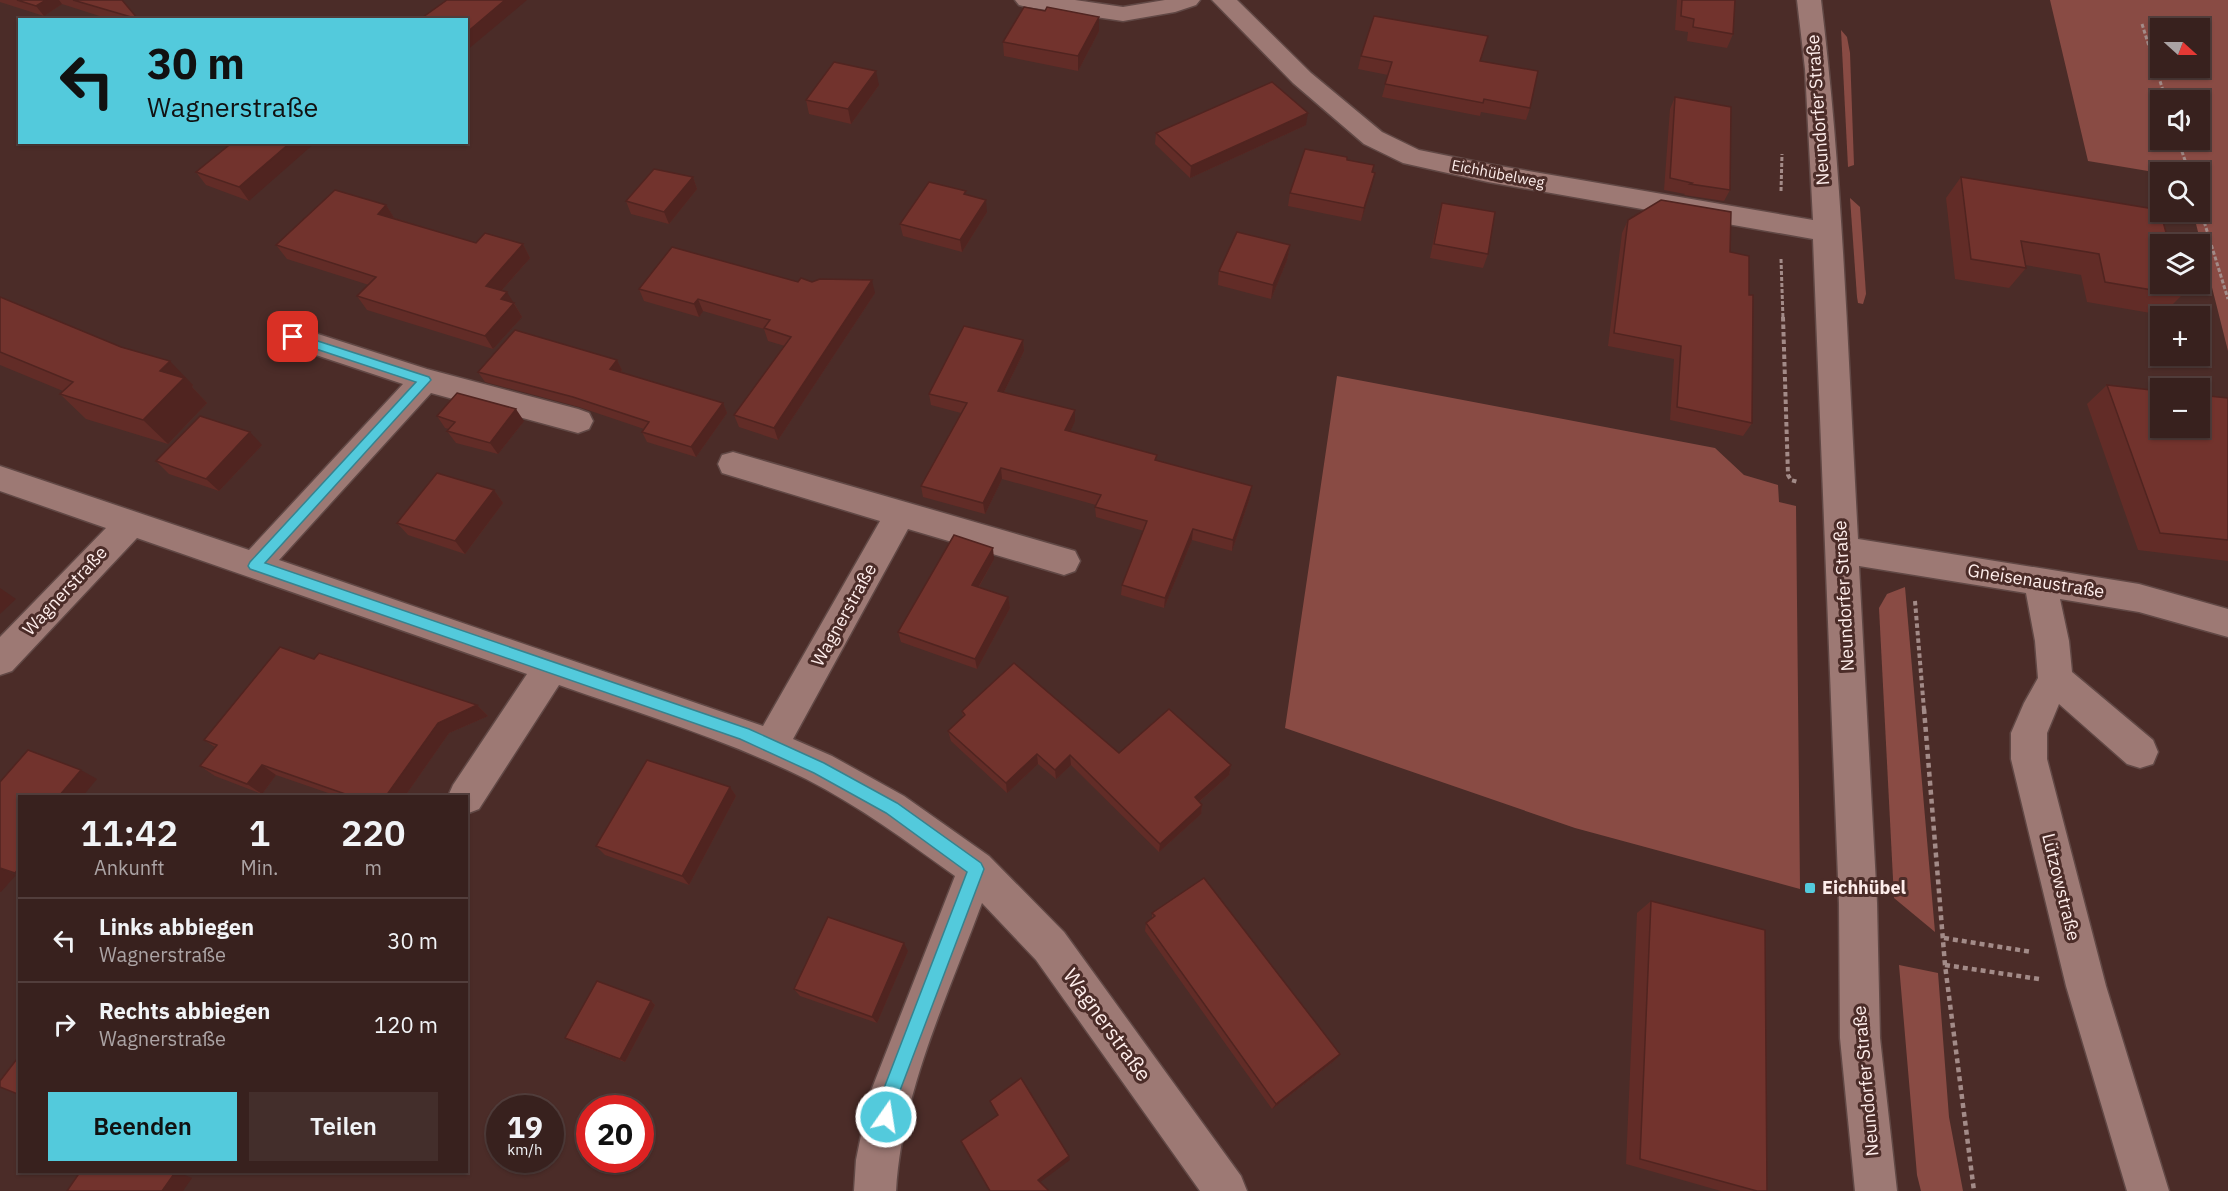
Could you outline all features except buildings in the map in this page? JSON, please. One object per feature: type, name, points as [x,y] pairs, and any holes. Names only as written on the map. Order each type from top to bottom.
[{"type":"street","points":[[1027,0],[1123,14],[1167,7],[1188,0]]},
{"type":"street","name":"Eichhübelweg","points":[[1224,0],[1302,78],[1364,131],[1373,138],[1412,157],[1488,173],[1827,232]]},
{"type":"street","name":"Neundorfer Straße","points":[[1809,0],[1817,69],[1827,232],[1858,903],[1860,1038],[1876,1191]]},
{"type":"street","points":[[293,337],[425,380],[578,421]]},
{"type":"street","points":[[255,566],[425,380]]},
{"type":"street","points":[[733,464],[1064,561]]},
{"type":"street","name":"Wagnerstraße","points":[[0,478],[744,734],[819,768],[891,808],[976,869],[1050,946],[1226,1191]]},
{"type":"street","name":"Wagnerstraße","points":[[771,746],[900,514]]},
{"type":"street","name":"Wagnerstraße","points":[[0,660],[131,523]]},
{"type":"street","name":"Gneisenaustraße","points":[[1842,550],[2139,598],[2228,623]]},
{"type":"street","points":[[2040,583],[2052,641],[2055,679],[2140,752]]},
{"type":"street","points":[[467,795],[551,668]]},
{"type":"street","name":"Lützowstraße","points":[[2055,679],[2036,714],[2029,734],[2029,759],[2083,973],[2148,1191]]},
{"type":"street","points":[[875,1191],[877,1160],[890,1096],[976,869]]},
{"type":"path","points":[[2142,24],[2163,90]]},
{"type":"path","points":[[2204,222],[2228,298]]},
{"type":"path","points":[[1781,224],[1788,475],[1791,480],[1800,482]]},
{"type":"path","points":[[1914,592],[1945,965],[1974,1191]]},
{"type":"path","points":[[1944,938],[2083,973]]},
{"type":"path","points":[[1945,965],[2083,973]]},
{"type":"shaded area","points":[[2050,0],[2228,0],[2228,351],[2210,280],[2210,234],[2199,234],[2196,222],[2210,222],[2210,162],[2150,162],[2150,171],[2088,161]]},
{"type":"shaded area","points":[[1841,30],[1847,37],[1850,53],[1854,165],[1848,167]]},
{"type":"shaded area","points":[[1850,198],[1860,207],[1866,294],[1863,304],[1858,303],[1857,297]]},
{"type":"shaded area","points":[[1337,376],[1715,448],[1744,475],[1778,485],[1779,502],[1796,506],[1800,889],[1575,828],[1285,728]]},
{"type":"shaded area","points":[[1905,587],[1935,932],[1894,898],[1879,608],[1887,594]]},
{"type":"shaded area","points":[[1899,965],[1938,973],[1949,1117],[1963,1191],[1921,1191],[1917,1175]]},
{"type":"place","name":"Eichhübel","points":[[1810,888]]},
{"type":"route","points":[[293,337],[425,380],[255,566],[744,734],[819,768],[891,808],[976,869],[890,1096],[886,1117]]}]
